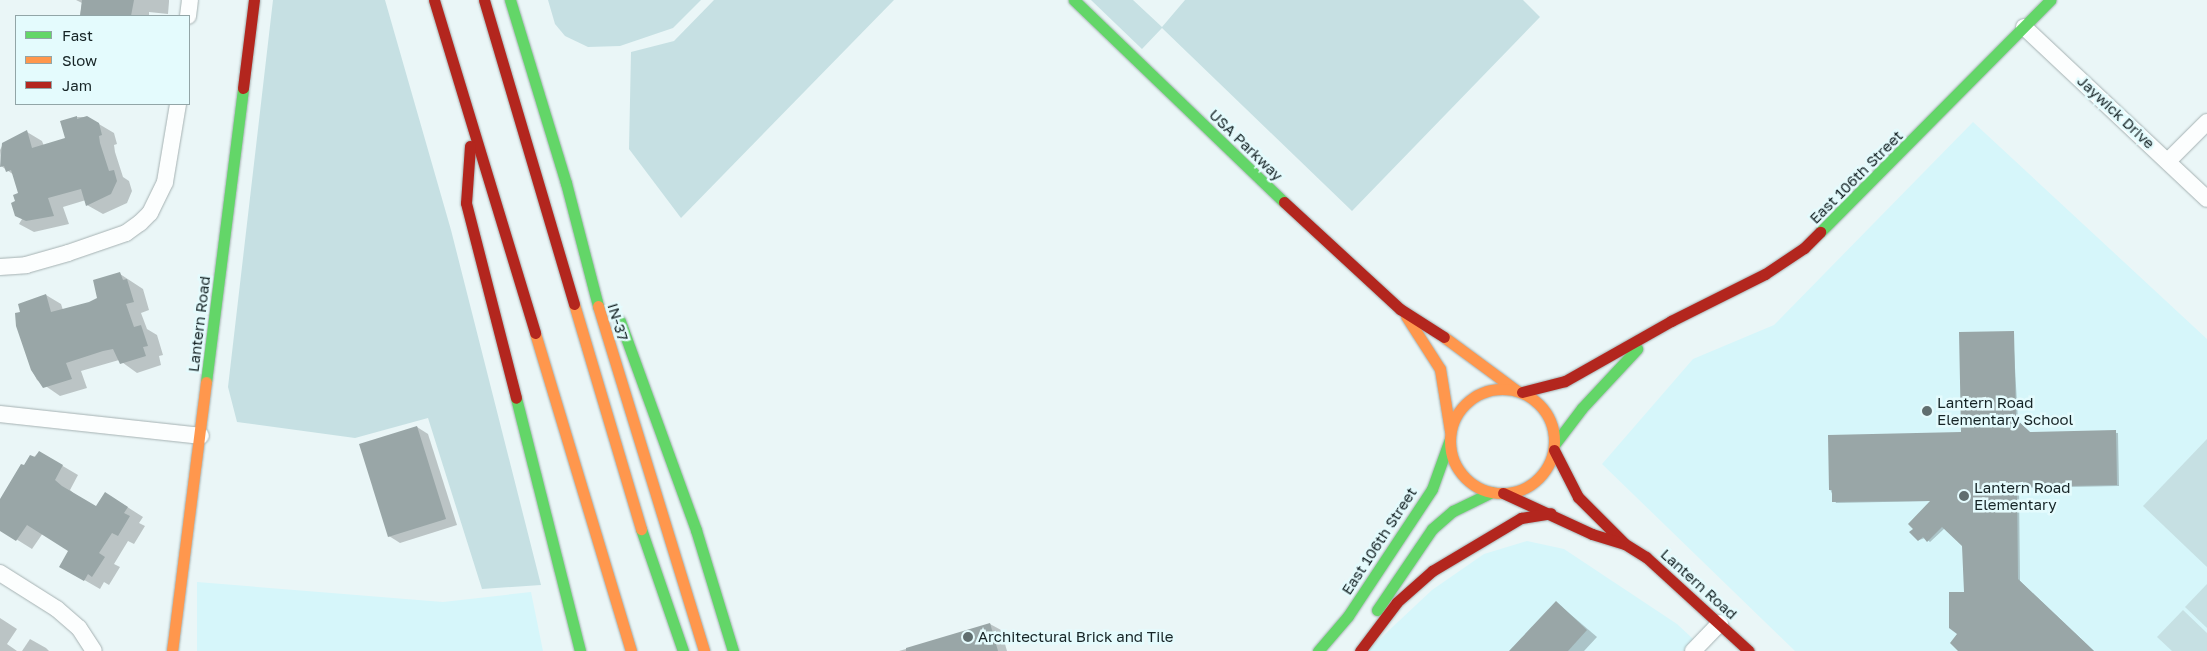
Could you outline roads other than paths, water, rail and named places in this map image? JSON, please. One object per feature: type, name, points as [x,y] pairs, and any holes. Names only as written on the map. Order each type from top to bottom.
[{"type":"main road","name":"Lantern Road","points":[[172,651],[201,436],[254,0]]},
{"type":"main road","points":[[434,0],[471,130],[632,651]]},
{"type":"main road","points":[[484,0],[642,534],[682,651]]},
{"type":"main road","name":"IN-37","points":[[510,0],[566,184],[590,281],[704,651]]},
{"type":"main road","name":"USA Parkway","points":[[1074,0],[1350,266],[1400,309],[1431,327],[1519,391]]},
{"type":"main road","name":"East 106th Street","points":[[1519,391],[1565,381],[1651,333],[1765,274],[1804,248],[2050,0]]},
{"type":"main road","points":[[471,130],[466,203],[580,651]]},
{"type":"main road","points":[[566,184],[604,279]]},
{"type":"main road","points":[[614,307],[696,530],[733,651]]},
{"type":"main road","name":"USA Parkway","points":[[1400,309],[1440,369],[1450,436]]},
{"type":"main road","name":"East 106th Street","points":[[1554,447],[1582,408],[1651,333]]},
{"type":"main road","points":[[1346,651],[1372,618],[1422,539],[1445,516],[1498,493],[1521,490],[1536,480],[1548,467],[1554,447],[1549,418],[1538,402],[1519,391],[1489,390],[1474,398],[1461,410],[1450,436],[1453,457],[1461,473],[1475,486],[1498,493]]},
{"type":"main road","name":"East 106th Street","points":[[1318,651],[1348,616],[1432,489],[1450,436]]},
{"type":"main road","name":"Lantern Road","points":[[1554,447],[1578,497],[1625,544],[1666,572],[1750,651]]},
{"type":"main road","name":"Lantern Road","points":[[1498,493],[1551,512],[1592,534],[1625,544]]},
{"type":"main road","points":[[1360,651],[1397,602],[1432,571],[1521,518],[1551,512]]},
{"type":"street","points":[[188,15],[190,0]]},
{"type":"street","name":"Jaywick Drive","points":[[2024,27],[2207,199]]},
{"type":"street","points":[[0,267],[26,266],[68,253],[126,233],[140,223],[150,212],[165,182],[178,105]]},
{"type":"street","points":[[2168,161],[2207,122]]},
{"type":"street","points":[[0,414],[201,436]]},
{"type":"street","points":[[0,573],[56,609],[79,628],[94,651]]},
{"type":"street","points":[[1693,651],[1720,623]]},
{"type":"place","name":"Lantern Road Elementary School","points":[[1927,411]]},
{"type":"place","name":"Lantern Road Elementary","points":[[1964,496]]},
{"type":"place","name":"Architectural Brick and Tile","points":[[968,637]]}]
